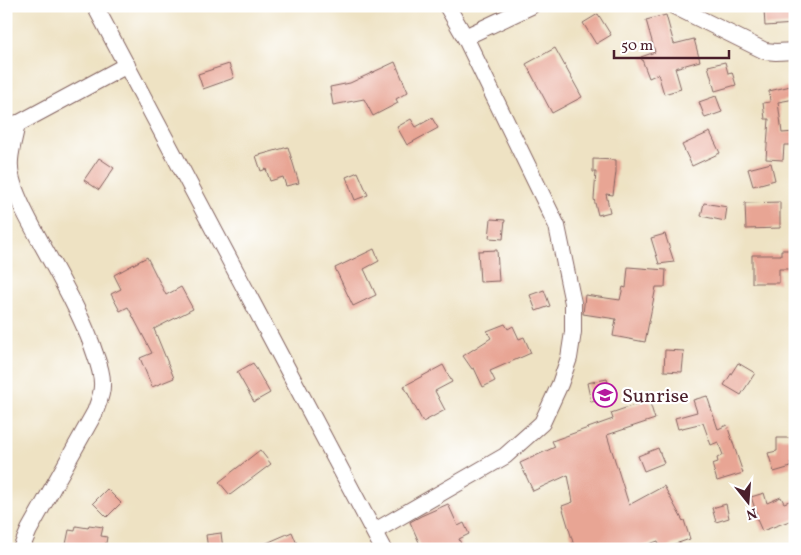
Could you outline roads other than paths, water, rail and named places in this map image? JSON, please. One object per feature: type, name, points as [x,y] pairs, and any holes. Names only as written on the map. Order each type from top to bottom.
[{"type":"street","points":[[96,6],[383,549]]},
{"type":"street","points":[[375,531],[506,456],[542,423],[560,384],[569,358],[573,332],[573,302],[557,226],[465,37],[447,6]]},
{"type":"street","points":[[465,37],[531,6]]},
{"type":"street","points":[[674,6],[765,51],[795,51]]},
{"type":"street","points":[[21,549],[29,530],[95,412],[102,384],[96,358],[72,299],[24,210],[11,179],[12,126],[126,65]]},
{"type":"place","name":"Sunrise","points":[[605,395]]}]
